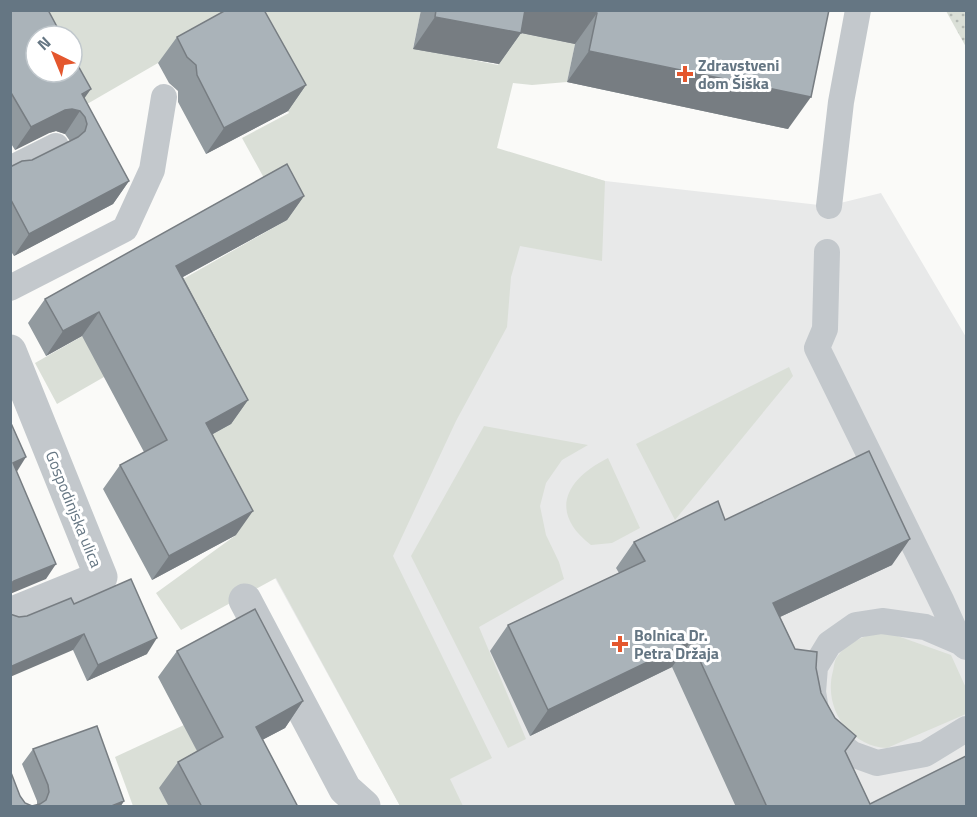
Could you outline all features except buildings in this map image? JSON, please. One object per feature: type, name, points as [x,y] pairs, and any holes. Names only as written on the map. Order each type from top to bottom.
[{"type":"street","name":"Gospodinjska ulica","points":[[10,351],[101,577],[10,615]]},
{"type":"street","points":[[245,600],[345,789],[364,807]]},
{"type":"lane","points":[[828,206],[841,102],[858,10]]},
{"type":"lane","points":[[10,288],[125,228],[153,170],[164,97]]},
{"type":"lane","points":[[10,169],[56,146]]},
{"type":"lane","points":[[827,252],[825,329],[817,348],[963,645]]},
{"type":"lane","points":[[963,645],[925,627],[882,621],[856,625],[829,644],[815,667],[813,693],[817,716],[829,736],[852,754],[877,763],[925,754],[966,729]]},
{"type":"shaded area","points":[[20,11],[421,11],[413,48],[498,65],[506,30],[575,44],[567,82],[532,85],[513,83],[497,148],[605,181],[602,261],[520,246],[511,277],[507,327],[456,421],[393,556],[492,758],[450,779],[463,806],[400,806],[276,578],[181,630],[156,593],[236,535],[189,447],[231,424],[104,377],[57,404],[35,363],[287,220],[242,138],[289,113],[237,21],[75,111],[74,84],[84,84],[84,24],[28,24]]},
{"type":"shaded area","points":[[946,11],[966,11],[966,47]]},
{"type":"shaded area","name":"Bolnica Dr. Petra Držaja","points":[[316,95],[605,181],[828,206],[881,193],[966,337],[966,806],[400,806],[270,569]]},
{"type":"shaded area","points":[[789,367],[793,376],[675,520],[636,444]]},
{"type":"shaded area","points":[[484,426],[588,445],[562,460],[546,483],[540,506],[546,535],[559,562],[564,579],[479,627],[526,739],[508,748],[411,556]]},
{"type":"shaded area","points":[[608,458],[640,528],[612,543],[591,545],[578,533],[570,520],[566,509],[568,497],[573,486],[582,476],[593,466]]},
{"type":"shaded area","points":[[871,634],[892,634],[951,655],[966,688],[966,714],[887,748],[873,746],[850,732],[835,711],[831,685],[834,664],[840,653],[848,646]]},
{"type":"shaded area","points":[[184,725],[204,764],[159,788],[169,806],[133,806],[115,757]]},
{"type":"place","name":"Zdravstveni dom Šiška","points":[[685,74]]},
{"type":"place","name":"Bolnica Dr. Petra Držaja","points":[[620,644]]}]
